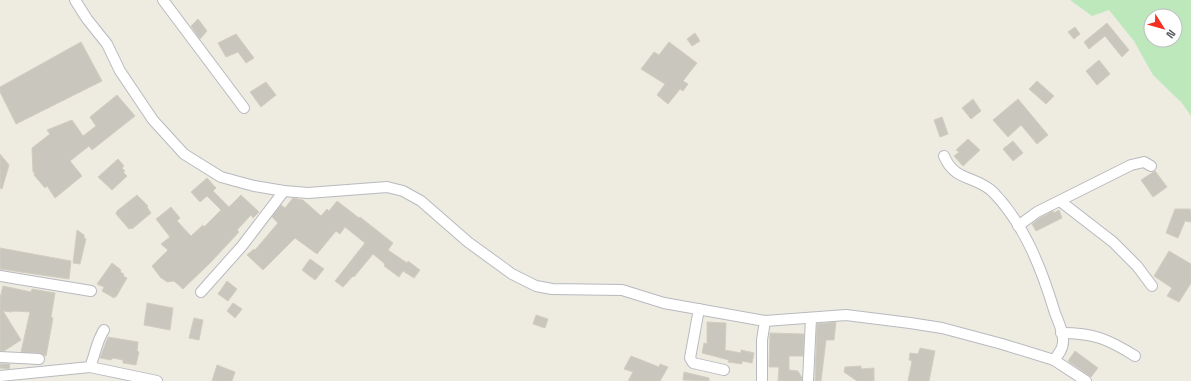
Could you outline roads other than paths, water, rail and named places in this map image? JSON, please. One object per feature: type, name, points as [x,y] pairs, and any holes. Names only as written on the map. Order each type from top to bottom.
[{"type":"street","points":[[75,0],[87,19],[107,44],[120,71],[153,120],[184,154],[221,177],[254,186],[308,193],[387,187],[403,191],[421,201],[468,242],[512,274],[536,286],[552,289],[622,290],[664,303],[765,321],[846,315],[942,328],[1054,360],[1086,381]]},
{"type":"street","points":[[163,0],[244,108]]},
{"type":"street","points":[[944,156],[947,164],[957,174],[981,183],[989,188],[1018,226],[1035,256],[1064,342],[1060,352],[1054,360]]},
{"type":"street","points":[[1018,226],[1037,212],[1131,165],[1144,162],[1151,166]]},
{"type":"street","points":[[201,292],[242,246],[284,191]]},
{"type":"street","points":[[1060,201],[1113,242],[1137,266],[1152,286]]},
{"type":"street","points":[[0,276],[91,291]]},
{"type":"street","points":[[699,309],[690,358],[693,363],[724,370]]},
{"type":"street","points":[[808,381],[811,318]]},
{"type":"street","points":[[762,381],[762,340],[765,321]]},
{"type":"street","points":[[90,367],[94,360],[100,335],[104,330]]},
{"type":"street","points":[[1061,333],[1080,333],[1098,336],[1116,344],[1135,356]]},
{"type":"street","points":[[0,357],[39,359]]},
{"type":"street","points":[[0,376],[90,367],[157,381]]},
{"type":"street","points":[[119,381],[128,376]]}]
